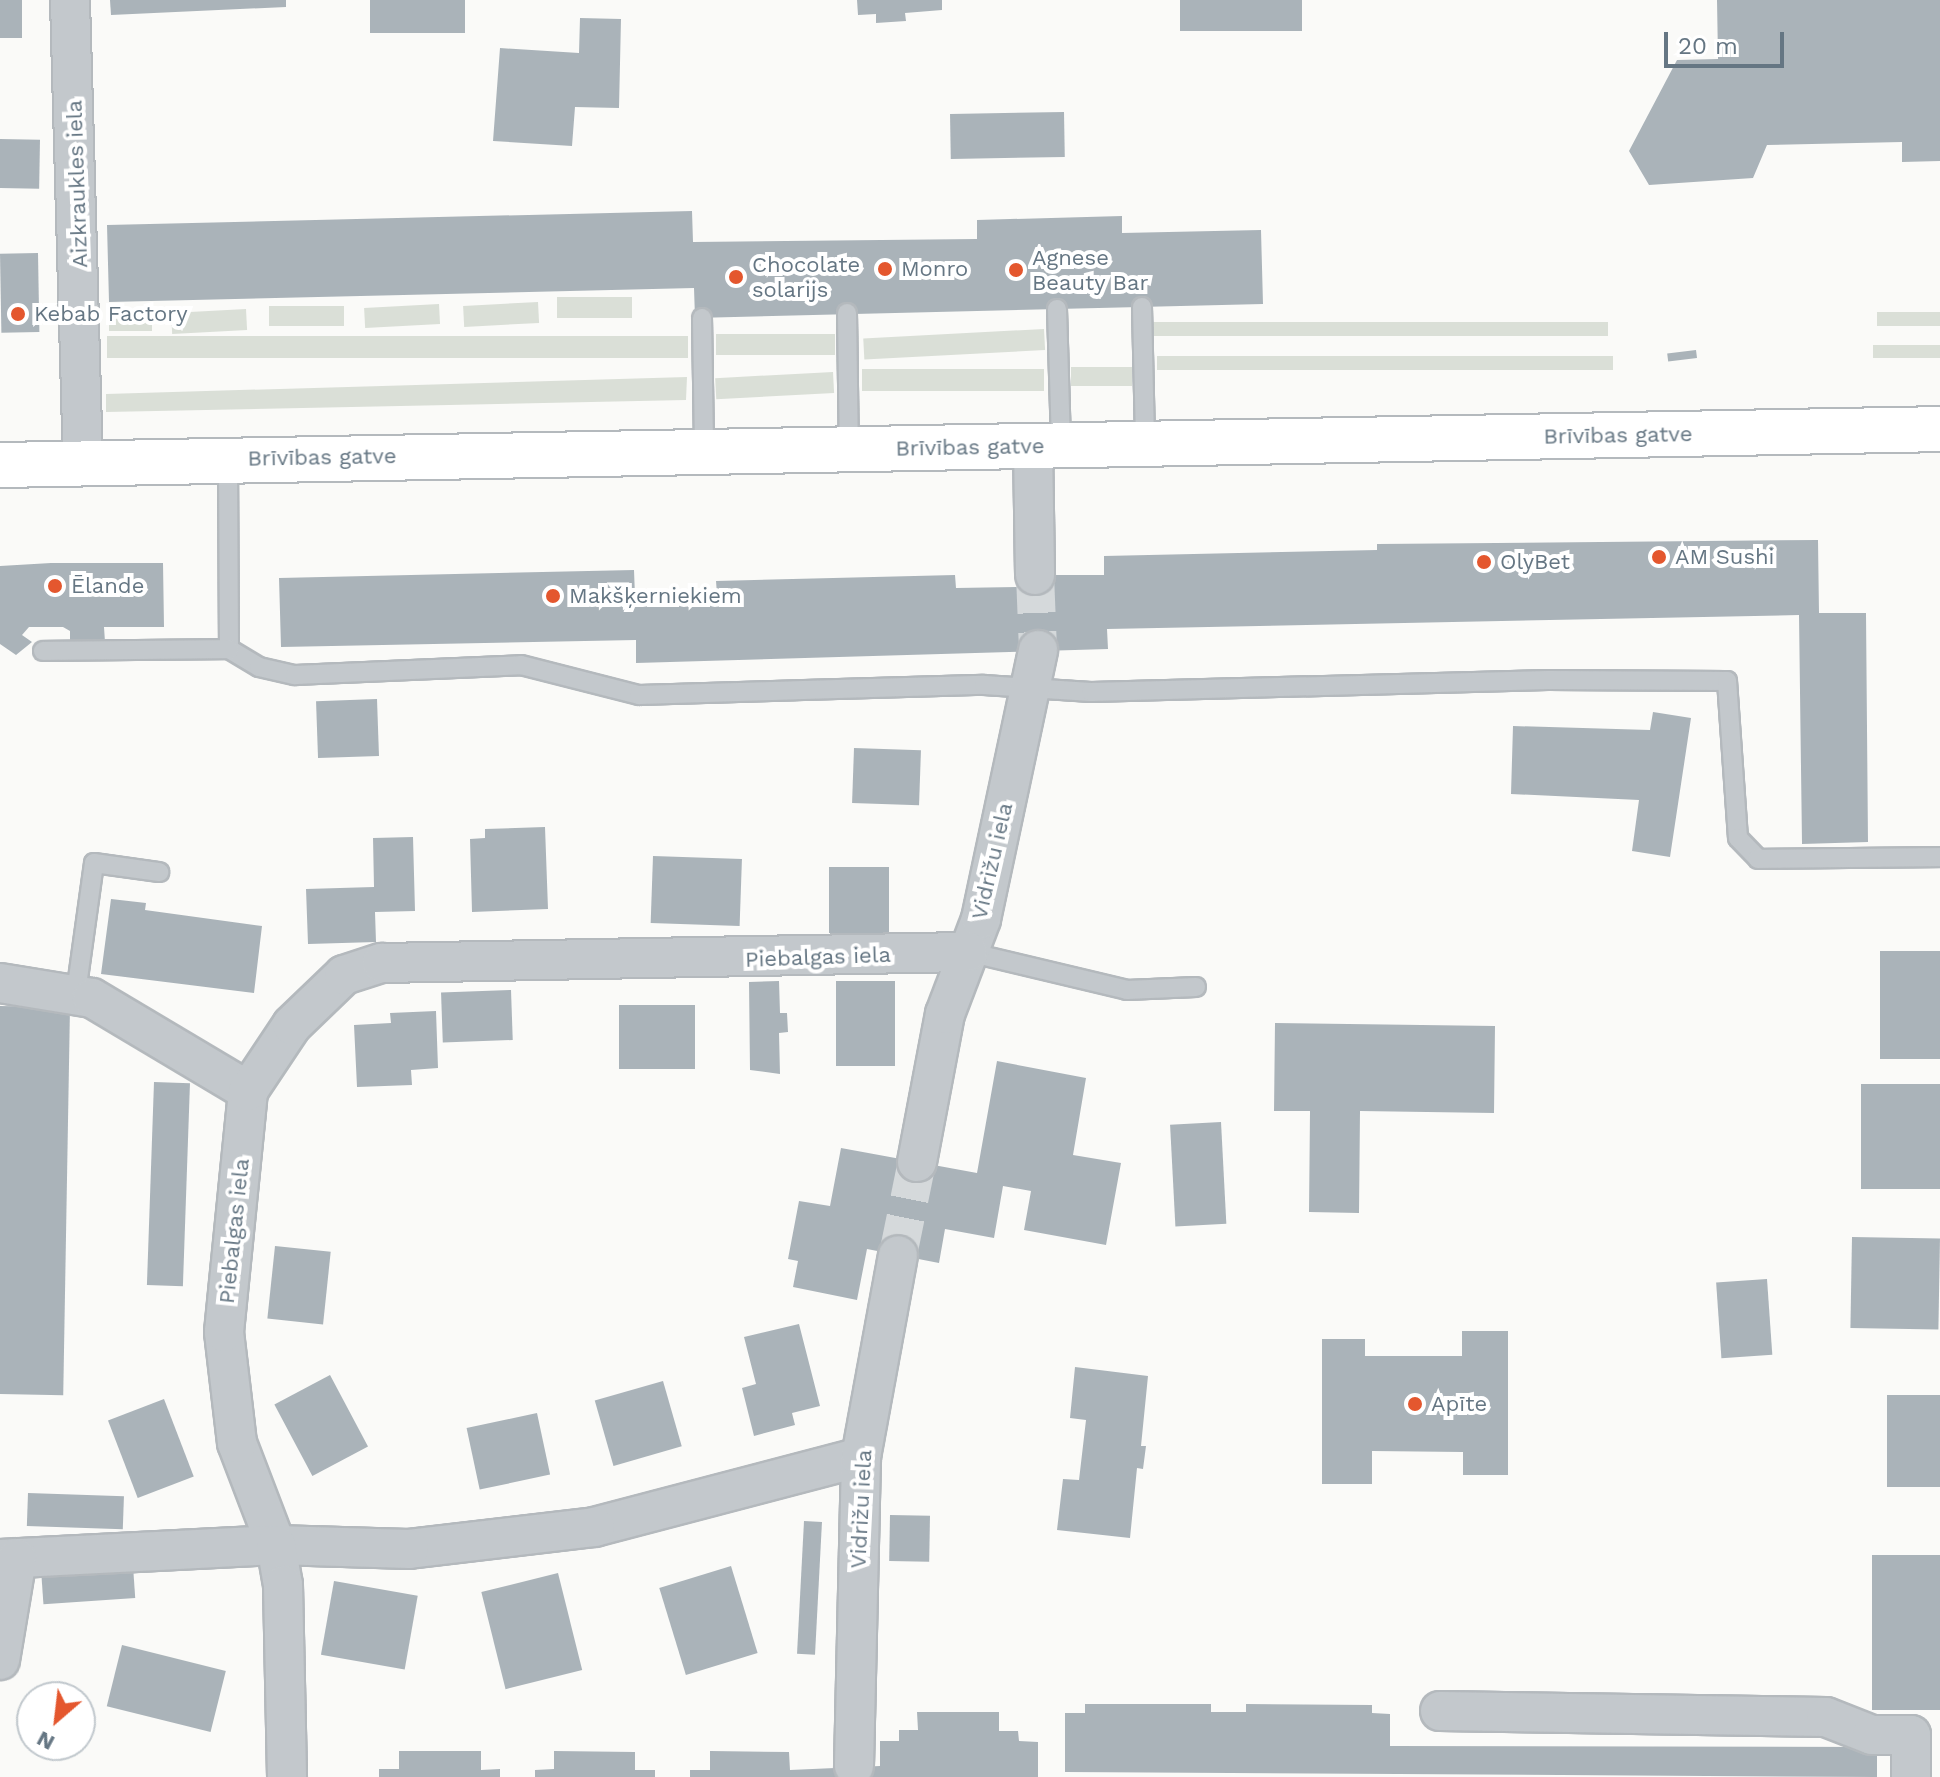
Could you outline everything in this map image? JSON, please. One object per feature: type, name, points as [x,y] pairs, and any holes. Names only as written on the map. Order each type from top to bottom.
[{"type":"highway","name":"Brīvības gatve","points":[[0,465],[1940,429]]},
{"type":"street","name":"Aizkraukles iela","points":[[70,0],[83,464]]},
{"type":"street","points":[[1035,575],[1047,446]]},
{"type":"street","name":"Vidrižu iela","points":[[917,1162],[945,1014],[981,919],[1038,650]]},
{"type":"street","name":"Piebalgas iela","points":[[287,1777],[283,1585],[276,1545],[237,1443],[224,1332],[248,1091],[292,1025],[344,975],[382,963],[968,952]]},
{"type":"street","points":[[0,983],[76,993],[248,1091]]},
{"type":"street","name":"Vidrižu iela","points":[[854,1766],[861,1457],[898,1255]]},
{"type":"street","points":[[0,1660],[8,1558],[276,1545],[409,1549],[595,1527],[861,1457]]},
{"type":"street","points":[[1440,1711],[1826,1717],[1872,1735],[1911,1735],[1911,1777]]},
{"type":"lane","points":[[1142,307],[1145,444]]},
{"type":"lane","points":[[1047,446],[1057,309]]},
{"type":"lane","points":[[847,313],[849,449]]},
{"type":"lane","points":[[702,318],[704,451]]},
{"type":"lane","points":[[228,459],[229,649]]},
{"type":"lane","points":[[43,651],[229,649],[259,667],[295,675],[521,665],[639,695],[1030,688],[1091,692],[1521,680],[1727,681],[1738,838],[1758,859],[1940,857]]},
{"type":"lane","points":[[76,993],[94,863],[159,872]]},
{"type":"lane","points":[[968,952],[1127,990],[1196,987]]},
{"type":"shaded area","points":[[557,297],[632,297],[632,318],[557,318]]},
{"type":"shaded area","points":[[538,302],[539,323],[464,327],[463,306]]},
{"type":"shaded area","points":[[439,304],[440,324],[365,328],[364,308]]},
{"type":"shaded area","points":[[269,306],[344,306],[344,326],[269,326]]},
{"type":"shaded area","points":[[246,309],[247,330],[172,334],[171,313]]},
{"type":"shaded area","points":[[109,310],[152,310],[152,331],[109,331]]},
{"type":"shaded area","points":[[1877,312],[1940,312],[1940,326],[1877,326]]},
{"type":"shaded area","points":[[1153,322],[1608,322],[1608,336],[1153,336]]},
{"type":"shaded area","points":[[1044,329],[1045,350],[864,359],[863,338]]},
{"type":"shaded area","points":[[716,334],[835,334],[835,355],[716,355]]},
{"type":"shaded area","points":[[107,336],[688,336],[688,358],[107,358]]},
{"type":"shaded area","points":[[1873,345],[1940,345],[1940,358],[1873,358]]},
{"type":"shaded area","points":[[1157,356],[1613,356],[1613,370],[1157,370]]},
{"type":"shaded area","points":[[1071,367],[1132,367],[1132,386],[1071,386]]},
{"type":"shaded area","points":[[862,369],[1044,369],[1044,391],[862,391]]},
{"type":"shaded area","points":[[833,372],[834,393],[716,399],[715,378]]},
{"type":"shaded area","points":[[687,377],[686,400],[106,412],[106,394]]},
{"type":"building","points":[[0,0],[22,0],[22,38],[0,38]]},
{"type":"building","points":[[110,0],[286,0],[286,7],[111,15]]},
{"type":"building","points":[[370,0],[465,0],[465,33],[370,33]]},
{"type":"building","points":[[857,0],[942,0],[942,10],[905,13],[906,21],[876,23],[876,14],[858,15]]},
{"type":"building","points":[[1180,0],[1302,0],[1302,31],[1180,31]]},
{"type":"building","points":[[1717,0],[1940,0],[1940,161],[1902,162],[1902,142],[1767,145],[1753,178],[1649,185],[1629,151],[1677,60],[1718,59]]},
{"type":"building","points":[[580,18],[621,19],[619,108],[575,107],[572,146],[493,141],[500,48],[579,53]]},
{"type":"building","points":[[1064,112],[1065,157],[951,159],[950,114]]},
{"type":"building","points":[[0,139],[40,140],[39,189],[0,188]]},
{"type":"building","points":[[692,211],[693,242],[977,239],[977,220],[1122,216],[1122,233],[1261,230],[1263,304],[695,318],[694,288],[109,302],[107,225]]},
{"type":"building","points":[[38,253],[39,332],[1,333],[0,254]]},
{"type":"building","points":[[1696,350],[1697,358],[1668,361],[1667,354]]},
{"type":"building","points":[[1818,540],[1819,613],[1866,613],[1868,842],[1802,844],[1799,615],[1107,629],[1108,649],[636,663],[636,640],[281,647],[279,578],[634,570],[635,596],[717,594],[716,581],[955,575],[956,588],[1017,587],[1016,575],[1104,575],[1104,556],[1377,550],[1377,544]]},
{"type":"building","points":[[163,563],[164,627],[104,627],[105,642],[70,643],[70,631],[63,627],[29,627],[22,635],[32,642],[16,655],[0,644],[0,566]]},
{"type":"building","points":[[377,699],[379,756],[318,758],[316,701]]},
{"type":"building","points":[[1653,712],[1691,718],[1670,857],[1632,851],[1639,800],[1511,794],[1513,726],[1650,730]]},
{"type":"building","points":[[854,748],[921,750],[919,805],[852,803]]},
{"type":"building","points":[[545,827],[548,909],[472,912],[470,839],[485,838],[485,829]]},
{"type":"building","points":[[413,837],[415,911],[375,912],[376,942],[308,944],[306,889],[374,887],[373,838]]},
{"type":"building","points":[[653,856],[742,859],[740,926],[651,923]]},
{"type":"building","points":[[829,867],[889,867],[889,933],[829,933]]},
{"type":"building","points":[[111,899],[146,903],[145,910],[262,926],[254,993],[101,974]]},
{"type":"building","points":[[1880,951],[1940,951],[1940,1059],[1880,1059]]},
{"type":"building","points":[[779,981],[780,1013],[787,1013],[788,1032],[779,1033],[780,1074],[750,1070],[749,982]]},
{"type":"building","points":[[836,981],[895,981],[895,1066],[836,1066]]},
{"type":"building","points":[[511,990],[513,1040],[443,1042],[441,992]]},
{"type":"building","points":[[619,1005],[695,1005],[695,1069],[619,1069]]},
{"type":"building","points":[[0,1006],[70,1007],[63,1395],[0,1394]]},
{"type":"building","points":[[436,1011],[438,1068],[411,1070],[412,1085],[357,1087],[354,1025],[391,1023],[390,1013]]},
{"type":"building","points":[[1275,1023],[1495,1026],[1494,1113],[1360,1111],[1359,1213],[1309,1212],[1310,1111],[1274,1111]]},
{"type":"building","points":[[997,1061],[1086,1078],[1073,1155],[1121,1163],[1106,1245],[1024,1230],[1031,1191],[1003,1186],[994,1238],[945,1229],[939,1263],[867,1249],[857,1300],[793,1287],[798,1261],[788,1259],[799,1201],[830,1206],[841,1148],[977,1173]]},
{"type":"building","points":[[154,1082],[190,1083],[183,1286],[147,1285]]},
{"type":"building","points":[[1861,1084],[1940,1084],[1940,1189],[1861,1189]]},
{"type":"building","points":[[1221,1122],[1226,1224],[1175,1227],[1170,1125]]},
{"type":"building","points":[[1852,1237],[1940,1239],[1938,1330],[1850,1328]]},
{"type":"building","points":[[275,1246],[331,1252],[323,1324],[267,1319]]},
{"type":"building","points":[[1767,1279],[1772,1355],[1721,1358],[1716,1283]]},
{"type":"building","points":[[799,1324],[820,1406],[792,1413],[795,1425],[754,1436],[742,1388],[756,1384],[744,1337]]},
{"type":"building","name":"Apīte","points":[[1462,1331],[1508,1331],[1508,1475],[1463,1475],[1463,1452],[1372,1451],[1372,1484],[1322,1484],[1322,1339],[1365,1339],[1365,1356],[1462,1356]]},
{"type":"building","points":[[1075,1367],[1148,1376],[1141,1446],[1146,1446],[1143,1469],[1137,1468],[1130,1538],[1057,1530],[1063,1479],[1079,1480],[1086,1420],[1070,1418]]},
{"type":"building","points":[[330,1375],[368,1447],[312,1476],[274,1405]]},
{"type":"building","points":[[663,1381],[682,1446],[613,1466],[595,1401]]},
{"type":"building","points":[[1887,1395],[1940,1395],[1940,1487],[1887,1487]]},
{"type":"building","points":[[164,1399],[194,1476],[138,1498],[108,1421]]},
{"type":"building","points":[[537,1413],[550,1475],[480,1490],[467,1428]]},
{"type":"building","points":[[28,1493],[124,1496],[123,1529],[27,1526]]},
{"type":"building","points":[[890,1515],[930,1516],[929,1562],[889,1561]]},
{"type":"building","points":[[804,1521],[822,1522],[815,1655],[797,1654]]},
{"type":"building","points":[[1872,1555],[1940,1555],[1940,1710],[1872,1710]]},
{"type":"building","points":[[133,1566],[135,1598],[43,1604],[41,1572]]},
{"type":"building","points":[[731,1566],[758,1653],[686,1675],[659,1588]]},
{"type":"building","points":[[558,1573],[582,1670],[506,1689],[481,1592]]},
{"type":"building","points":[[334,1581],[418,1596],[405,1670],[321,1655]]},
{"type":"building","points":[[122,1645],[226,1671],[211,1732],[107,1706]]},
{"type":"building","points":[[1085,1704],[1211,1704],[1211,1712],[1246,1712],[1246,1704],[1372,1705],[1372,1713],[1390,1714],[1390,1746],[1877,1747],[1877,1777],[1065,1772],[1065,1713],[1085,1713]]},
{"type":"building","points":[[917,1712],[999,1712],[999,1731],[1018,1731],[1019,1741],[1038,1742],[1038,1777],[690,1777],[690,1770],[710,1770],[710,1751],[789,1752],[790,1770],[880,1766],[880,1741],[899,1741],[899,1730],[918,1730]]},
{"type":"building","points":[[399,1751],[481,1751],[481,1770],[500,1769],[500,1777],[379,1777],[379,1769],[399,1769]]},
{"type":"building","points":[[554,1751],[635,1752],[635,1770],[655,1770],[655,1777],[535,1777],[535,1770],[554,1769]]},
{"type":"tunnel","points":[[1035,575],[1038,650]]},
{"type":"tunnel","points":[[898,1255],[917,1162]]},
{"type":"place","name":"Monro","points":[[885,269]]},
{"type":"place","name":"Agnese Beauty Bar","points":[[1016,270]]},
{"type":"place","name":"Chocolate solarijs","points":[[736,277]]},
{"type":"place","name":"Kebab Factory","points":[[18,314]]},
{"type":"place","name":"AM Sushi","points":[[1659,557]]},
{"type":"place","name":"OlyBet","points":[[1484,562]]},
{"type":"place","name":"Ēlande","points":[[55,586]]},
{"type":"place","name":"Makšķerniekiem","points":[[553,596]]},
{"type":"place","name":"Apīte","points":[[1415,1404]]}]
